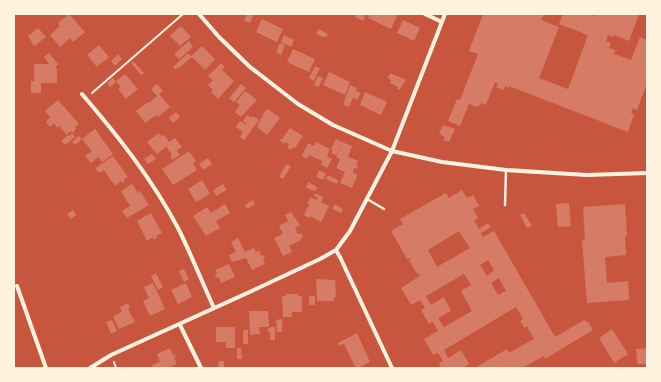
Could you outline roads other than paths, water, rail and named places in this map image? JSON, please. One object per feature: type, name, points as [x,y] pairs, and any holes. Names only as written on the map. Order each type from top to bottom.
[{"type":"street","points":[[199,14],[219,37],[250,67],[298,104],[332,125],[392,151],[449,163],[506,170],[587,175],[647,173]]},
{"type":"street","points":[[425,14],[442,22]]},
{"type":"street","points":[[90,368],[111,355],[313,263],[336,250],[350,231],[392,151],[445,14]]},
{"type":"street","points":[[82,94],[129,150],[154,187],[178,229],[214,308]]},
{"type":"street","points":[[336,250],[392,368]]},
{"type":"street","points":[[15,287],[46,368]]},
{"type":"street","points":[[180,324],[202,368]]},
{"type":"lane","points":[[505,205],[506,170]]},
{"type":"lane","points":[[367,200],[384,208]]}]
